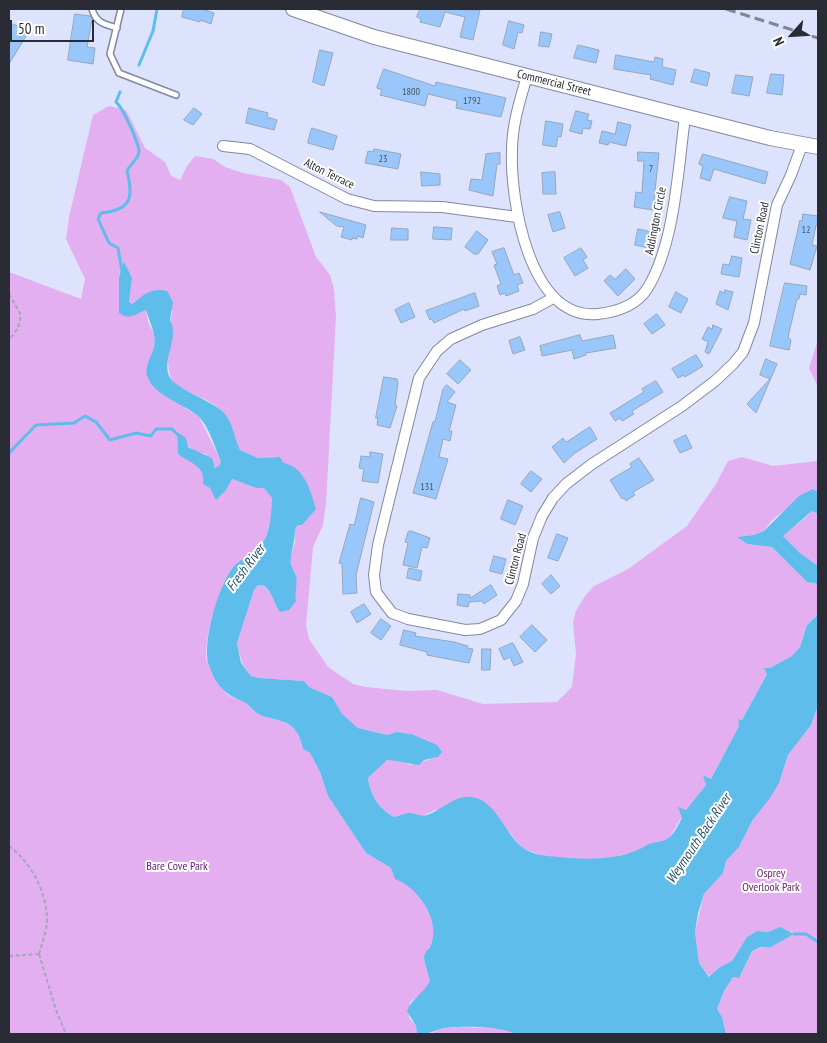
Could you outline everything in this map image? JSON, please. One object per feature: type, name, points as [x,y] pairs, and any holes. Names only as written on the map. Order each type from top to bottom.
[{"type":"main road","name":"Commercial Street","points":[[293,9],[374,37],[685,117],[802,145],[818,147]]},
{"type":"street","name":"Addington Circle","points":[[527,76],[514,124],[512,150],[517,218],[541,281],[553,298],[573,310],[595,314],[616,311],[632,304],[646,291],[658,269],[668,234],[685,117]]},
{"type":"street","name":"Clinton Road","points":[[553,298],[533,309],[482,325],[451,339],[437,350],[419,378],[378,545],[374,575],[376,592],[392,613],[408,619],[465,630],[480,629],[501,620],[516,601],[523,584],[534,538],[542,516],[553,498],[566,484],[592,464],[682,406],[715,381],[733,364],[743,352],[754,323],[777,205],[792,175],[802,145]]},
{"type":"street","name":"Alton Terrace","points":[[223,146],[250,148],[347,199],[374,206],[442,207],[517,218]]},
{"type":"lane","points":[[92,9],[94,16],[100,23],[117,28]]},
{"type":"lane","points":[[121,9],[110,54],[118,73],[176,95]]},
{"type":"path","points":[[9,294],[21,315],[18,328],[9,340]]},
{"type":"path","points":[[9,846],[20,854],[29,866],[44,901],[47,920],[39,954],[56,1010],[66,1034]]},
{"type":"path","points":[[9,956],[39,954]]},
{"type":"green space","name":"Bare Cove Park","points":[[109,106],[126,110],[145,148],[165,162],[171,176],[180,180],[195,156],[213,159],[225,167],[243,173],[281,180],[290,187],[316,257],[330,275],[334,289],[336,317],[326,504],[323,525],[313,547],[306,625],[309,639],[328,667],[353,684],[406,691],[437,690],[483,704],[557,702],[572,687],[576,654],[573,622],[576,611],[585,596],[594,586],[628,569],[687,526],[716,484],[728,461],[742,457],[773,466],[818,461],[818,492],[813,489],[772,520],[764,531],[754,535],[738,537],[747,544],[772,547],[807,582],[818,584],[818,615],[807,625],[800,647],[792,656],[770,668],[742,720],[739,719],[739,726],[711,779],[704,776],[706,785],[686,810],[669,838],[658,844],[650,844],[638,851],[602,860],[545,857],[522,848],[505,827],[435,810],[420,817],[409,813],[394,817],[376,801],[368,778],[387,760],[402,760],[410,765],[438,757],[411,734],[397,732],[387,735],[358,728],[341,714],[332,697],[309,687],[304,681],[251,676],[242,663],[237,643],[254,590],[258,585],[263,585],[273,596],[294,594],[296,577],[290,558],[295,542],[295,529],[298,525],[284,463],[280,457],[258,458],[240,450],[219,409],[210,402],[176,385],[172,380],[168,361],[168,338],[173,311],[137,300],[131,304],[129,302],[132,278],[124,261],[119,277],[119,313],[146,310],[148,322],[154,334],[155,346],[147,377],[157,389],[199,417],[221,461],[219,467],[216,468],[206,454],[192,449],[177,432],[178,454],[198,465],[204,477],[232,479],[256,488],[264,488],[272,498],[270,524],[265,539],[256,550],[236,564],[219,595],[207,639],[207,661],[225,692],[244,702],[260,715],[283,722],[293,728],[303,749],[310,753],[320,772],[328,796],[366,853],[391,868],[395,878],[403,882],[419,896],[425,905],[433,925],[433,935],[431,945],[424,958],[430,981],[426,990],[410,1002],[409,1018],[416,1026],[417,1034],[9,1034],[9,272],[81,299],[85,279],[66,239],[69,217],[93,115]]},
{"type":"green space","points":[[818,340],[818,387],[809,368]]},
{"type":"green space","points":[[812,511],[818,514],[818,566],[800,553],[783,536]]},
{"type":"green space","name":"Osprey Overlook Park","points":[[818,706],[818,1034],[726,1034],[722,1017],[717,1009],[724,991],[733,977],[739,978],[752,951],[779,942],[794,933],[780,928],[768,932],[757,931],[747,937],[732,961],[720,967],[710,977],[699,963],[695,932],[704,894],[723,873],[726,861],[739,847],[752,821],[779,783],[788,755],[811,725]]},
{"type":"green space","points":[[459,1027],[508,1029],[515,1034],[431,1034],[439,1029]]},
{"type":"water","name":"Weymouth Back River","points":[[124,261],[132,278],[129,302],[132,304],[152,291],[161,290],[167,291],[173,302],[170,320],[173,334],[167,369],[169,376],[178,385],[223,412],[231,425],[240,450],[258,458],[280,457],[284,463],[297,469],[306,481],[314,502],[316,509],[302,525],[298,525],[295,529],[291,565],[296,576],[296,601],[289,610],[280,612],[269,591],[263,585],[258,585],[254,590],[237,643],[241,663],[251,676],[304,681],[309,687],[332,697],[342,714],[358,728],[387,735],[397,732],[411,734],[437,745],[442,752],[438,757],[424,760],[419,765],[387,760],[368,778],[376,801],[394,817],[406,813],[427,815],[456,799],[463,797],[476,798],[490,806],[516,842],[522,847],[539,855],[553,857],[605,858],[627,854],[651,843],[665,840],[674,832],[682,818],[678,807],[686,810],[706,785],[703,775],[711,779],[739,726],[738,719],[742,720],[767,674],[764,668],[770,668],[792,656],[800,647],[807,625],[818,615],[818,706],[811,725],[788,755],[779,783],[752,821],[739,847],[726,861],[723,873],[704,894],[698,913],[695,932],[699,963],[709,977],[720,967],[732,961],[747,937],[757,931],[768,932],[780,927],[794,934],[771,947],[761,947],[752,951],[739,978],[733,977],[724,991],[717,1009],[722,1017],[726,1034],[515,1034],[500,1029],[467,1027],[447,1028],[417,1034],[416,1026],[407,1011],[430,981],[424,958],[431,945],[433,925],[425,905],[411,889],[395,879],[391,868],[366,853],[328,796],[320,772],[310,753],[303,749],[293,728],[283,722],[260,715],[247,704],[229,695],[218,684],[210,669],[207,655],[208,642],[213,612],[218,597],[236,564],[256,550],[265,539],[270,524],[272,498],[264,488],[256,488],[232,479],[226,490],[216,500],[210,488],[203,484],[200,469],[178,454],[177,432],[186,438],[188,447],[212,458],[215,468],[219,466],[221,461],[209,431],[202,420],[192,411],[156,389],[147,376],[147,365],[155,343],[154,333],[146,310],[130,316],[119,313],[119,277]]},
{"type":"water","points":[[813,489],[818,492],[818,514],[812,511],[783,536],[800,553],[818,566],[818,584],[807,582],[772,547],[747,544],[737,537],[754,535],[764,531],[799,496]]},
{"type":"building","points":[[184,9],[202,9],[214,13],[211,24],[182,17]]},
{"type":"building","points":[[420,9],[480,10],[473,40],[460,37],[465,17],[445,12],[440,27],[420,22],[421,19],[417,17]]},
{"type":"building","points":[[75,14],[90,16],[92,19],[87,47],[95,48],[93,64],[68,60]]},
{"type":"building","points":[[509,21],[524,25],[522,33],[518,32],[514,49],[503,45]]},
{"type":"building","points":[[14,24],[28,33],[9,64],[9,31]]},
{"type":"building","points":[[541,32],[552,34],[549,47],[539,46]]},
{"type":"building","points":[[578,45],[599,50],[596,63],[574,58]]},
{"type":"building","points":[[320,50],[333,53],[324,86],[313,82]]},
{"type":"building","points":[[616,55],[654,62],[655,57],[663,59],[662,67],[676,70],[673,85],[650,79],[651,75],[614,69]]},
{"type":"building","points":[[384,69],[435,86],[436,82],[506,98],[501,117],[456,108],[457,101],[428,94],[425,106],[380,95],[382,90],[377,88]]},
{"type":"building","points":[[695,69],[710,73],[707,86],[691,82]]},
{"type":"building","points":[[771,74],[784,75],[782,95],[767,93]]},
{"type":"building","points":[[736,75],[753,77],[749,96],[732,93]]},
{"type":"building","points":[[194,108],[202,114],[193,125],[184,120]]},
{"type":"building","points":[[249,108],[268,113],[267,117],[277,120],[274,130],[246,123]]},
{"type":"building","points":[[576,111],[589,114],[587,120],[592,121],[590,129],[583,128],[582,134],[570,131]]},
{"type":"building","points":[[546,121],[563,124],[561,137],[558,136],[556,147],[543,145]]},
{"type":"building","points":[[618,122],[631,125],[626,146],[609,142],[608,145],[599,143],[602,131],[615,134]]},
{"type":"building","points":[[312,128],[337,136],[333,150],[308,143]]},
{"type":"building","points":[[374,149],[401,154],[398,169],[365,163],[368,151],[373,152]]},
{"type":"building","points":[[638,152],[659,153],[653,210],[634,207],[636,192],[642,193],[644,161],[638,161]]},
{"type":"building","points":[[500,153],[500,164],[497,164],[493,196],[469,190],[471,179],[482,180],[486,154]]},
{"type":"building","points":[[703,154],[768,172],[765,184],[714,169],[710,181],[700,178],[703,166],[699,164]]},
{"type":"building","points":[[421,172],[440,174],[440,185],[422,186]]},
{"type":"building","points":[[555,172],[556,194],[543,194],[542,173]]},
{"type":"building","points":[[730,197],[747,201],[743,219],[751,220],[747,240],[734,237],[737,221],[723,218]]},
{"type":"building","points":[[320,212],[366,225],[363,238],[358,236],[357,239],[352,238],[352,240],[341,237],[344,227],[337,226]]},
{"type":"building","points":[[560,212],[565,228],[553,232],[548,215]]},
{"type":"building","points":[[803,214],[818,216],[818,225],[816,225],[812,245],[817,246],[810,270],[790,264]]},
{"type":"building","points":[[434,227],[452,228],[451,240],[433,239]]},
{"type":"building","points":[[392,228],[408,229],[408,240],[391,240]]},
{"type":"building","points":[[638,229],[652,232],[649,248],[635,245]]},
{"type":"building","points":[[477,231],[488,240],[478,254],[474,254],[465,247]]},
{"type":"building","points":[[504,248],[514,275],[519,273],[523,283],[517,285],[519,291],[506,296],[505,293],[500,295],[497,286],[501,284],[494,265],[497,264],[492,252]]},
{"type":"building","points":[[581,248],[587,257],[583,260],[588,268],[575,276],[564,258]]},
{"type":"building","points":[[732,256],[742,258],[739,277],[721,274],[723,264],[729,265]]},
{"type":"building","points":[[626,269],[635,279],[618,296],[604,281],[610,275],[615,279]]},
{"type":"building","points":[[785,283],[807,286],[806,295],[800,294],[799,299],[797,299],[788,337],[791,340],[789,350],[770,346]]},
{"type":"building","points":[[725,290],[733,292],[728,310],[716,304],[720,291],[724,293]]},
{"type":"building","points":[[676,292],[688,299],[681,313],[669,307]]},
{"type":"building","points":[[475,293],[479,306],[465,311],[464,309],[434,323],[432,319],[430,320],[426,311]]},
{"type":"building","points":[[409,303],[415,317],[401,323],[395,310]]},
{"type":"building","points":[[657,314],[665,325],[652,334],[644,324]]},
{"type":"building","points":[[713,325],[722,329],[709,354],[705,352],[708,342],[702,339],[708,327],[712,329]]},
{"type":"building","points":[[580,335],[582,341],[613,335],[616,348],[586,353],[586,355],[574,359],[572,350],[542,356],[540,346]]},
{"type":"building","points":[[520,337],[525,350],[513,354],[509,341]]},
{"type":"building","points":[[696,355],[703,366],[685,377],[684,375],[678,378],[672,369]]},
{"type":"building","points":[[766,359],[777,364],[756,413],[747,404],[770,379],[760,375]]},
{"type":"building","points":[[460,360],[471,370],[458,384],[447,374]]},
{"type":"building","points":[[384,377],[397,379],[398,383],[395,405],[397,406],[390,428],[377,425],[378,418],[376,418]]},
{"type":"building","points":[[656,381],[663,392],[632,411],[634,414],[622,421],[620,418],[615,421],[610,413],[644,392],[642,389]]},
{"type":"building","points":[[447,385],[455,392],[447,402],[456,405],[449,431],[452,431],[450,441],[443,439],[439,457],[448,459],[436,499],[413,493],[443,389]]},
{"type":"building","points":[[590,427],[597,439],[575,453],[564,463],[552,447],[563,438],[566,442]]},
{"type":"building","points":[[686,435],[692,448],[680,453],[674,441]]},
{"type":"building","points":[[370,452],[383,454],[378,483],[362,481],[364,469],[359,468],[361,456],[370,457]]},
{"type":"building","points":[[639,458],[654,480],[633,492],[635,495],[626,501],[624,498],[622,499],[610,480],[632,467],[630,464]]},
{"type":"building","points":[[531,471],[542,479],[531,492],[521,484]]},
{"type":"building","points":[[361,498],[374,502],[356,575],[357,593],[343,594],[342,564],[339,563],[350,524],[354,525]]},
{"type":"building","points":[[508,500],[523,506],[515,525],[501,519]]},
{"type":"building","points":[[411,531],[430,538],[427,548],[422,547],[417,568],[403,565],[408,543],[405,542],[408,532]]},
{"type":"building","points":[[557,534],[568,538],[558,561],[548,558]]},
{"type":"building","points":[[494,556],[506,559],[502,574],[490,571]]},
{"type":"building","points":[[409,568],[422,571],[420,581],[407,578]]},
{"type":"building","points":[[551,575],[560,586],[551,594],[542,584]]},
{"type":"building","points":[[491,585],[497,595],[484,604],[482,601],[469,602],[468,607],[457,605],[458,594],[470,595],[470,598]]},
{"type":"building","points":[[364,604],[371,614],[357,623],[351,612]]},
{"type":"building","points":[[381,619],[391,626],[381,640],[371,633]]},
{"type":"building","points":[[532,625],[547,640],[535,652],[520,637]]},
{"type":"building","points":[[404,630],[416,633],[415,636],[468,646],[467,648],[473,649],[469,663],[427,655],[427,652],[400,645]]},
{"type":"building","points":[[513,643],[523,662],[514,666],[510,657],[504,660],[499,649]]},
{"type":"building","points":[[482,649],[491,649],[490,670],[482,670]]},
{"type":"waterway","name":"Fresh River","points":[[139,65],[153,31],[157,9]]},
{"type":"waterway","name":"Fresh River","points":[[120,92],[116,102],[133,133],[139,154],[127,171],[130,189],[128,201],[119,209],[101,213],[98,219],[109,243],[118,248],[122,271]]},
{"type":"waterway","points":[[9,453],[36,425],[74,423],[85,416],[96,422],[110,440],[136,433],[151,436],[156,429],[172,429],[177,434]]},
{"type":"waterway","points":[[794,934],[806,934],[818,942]]},
{"type":"railway","points":[[726,9],[818,38]]}]
